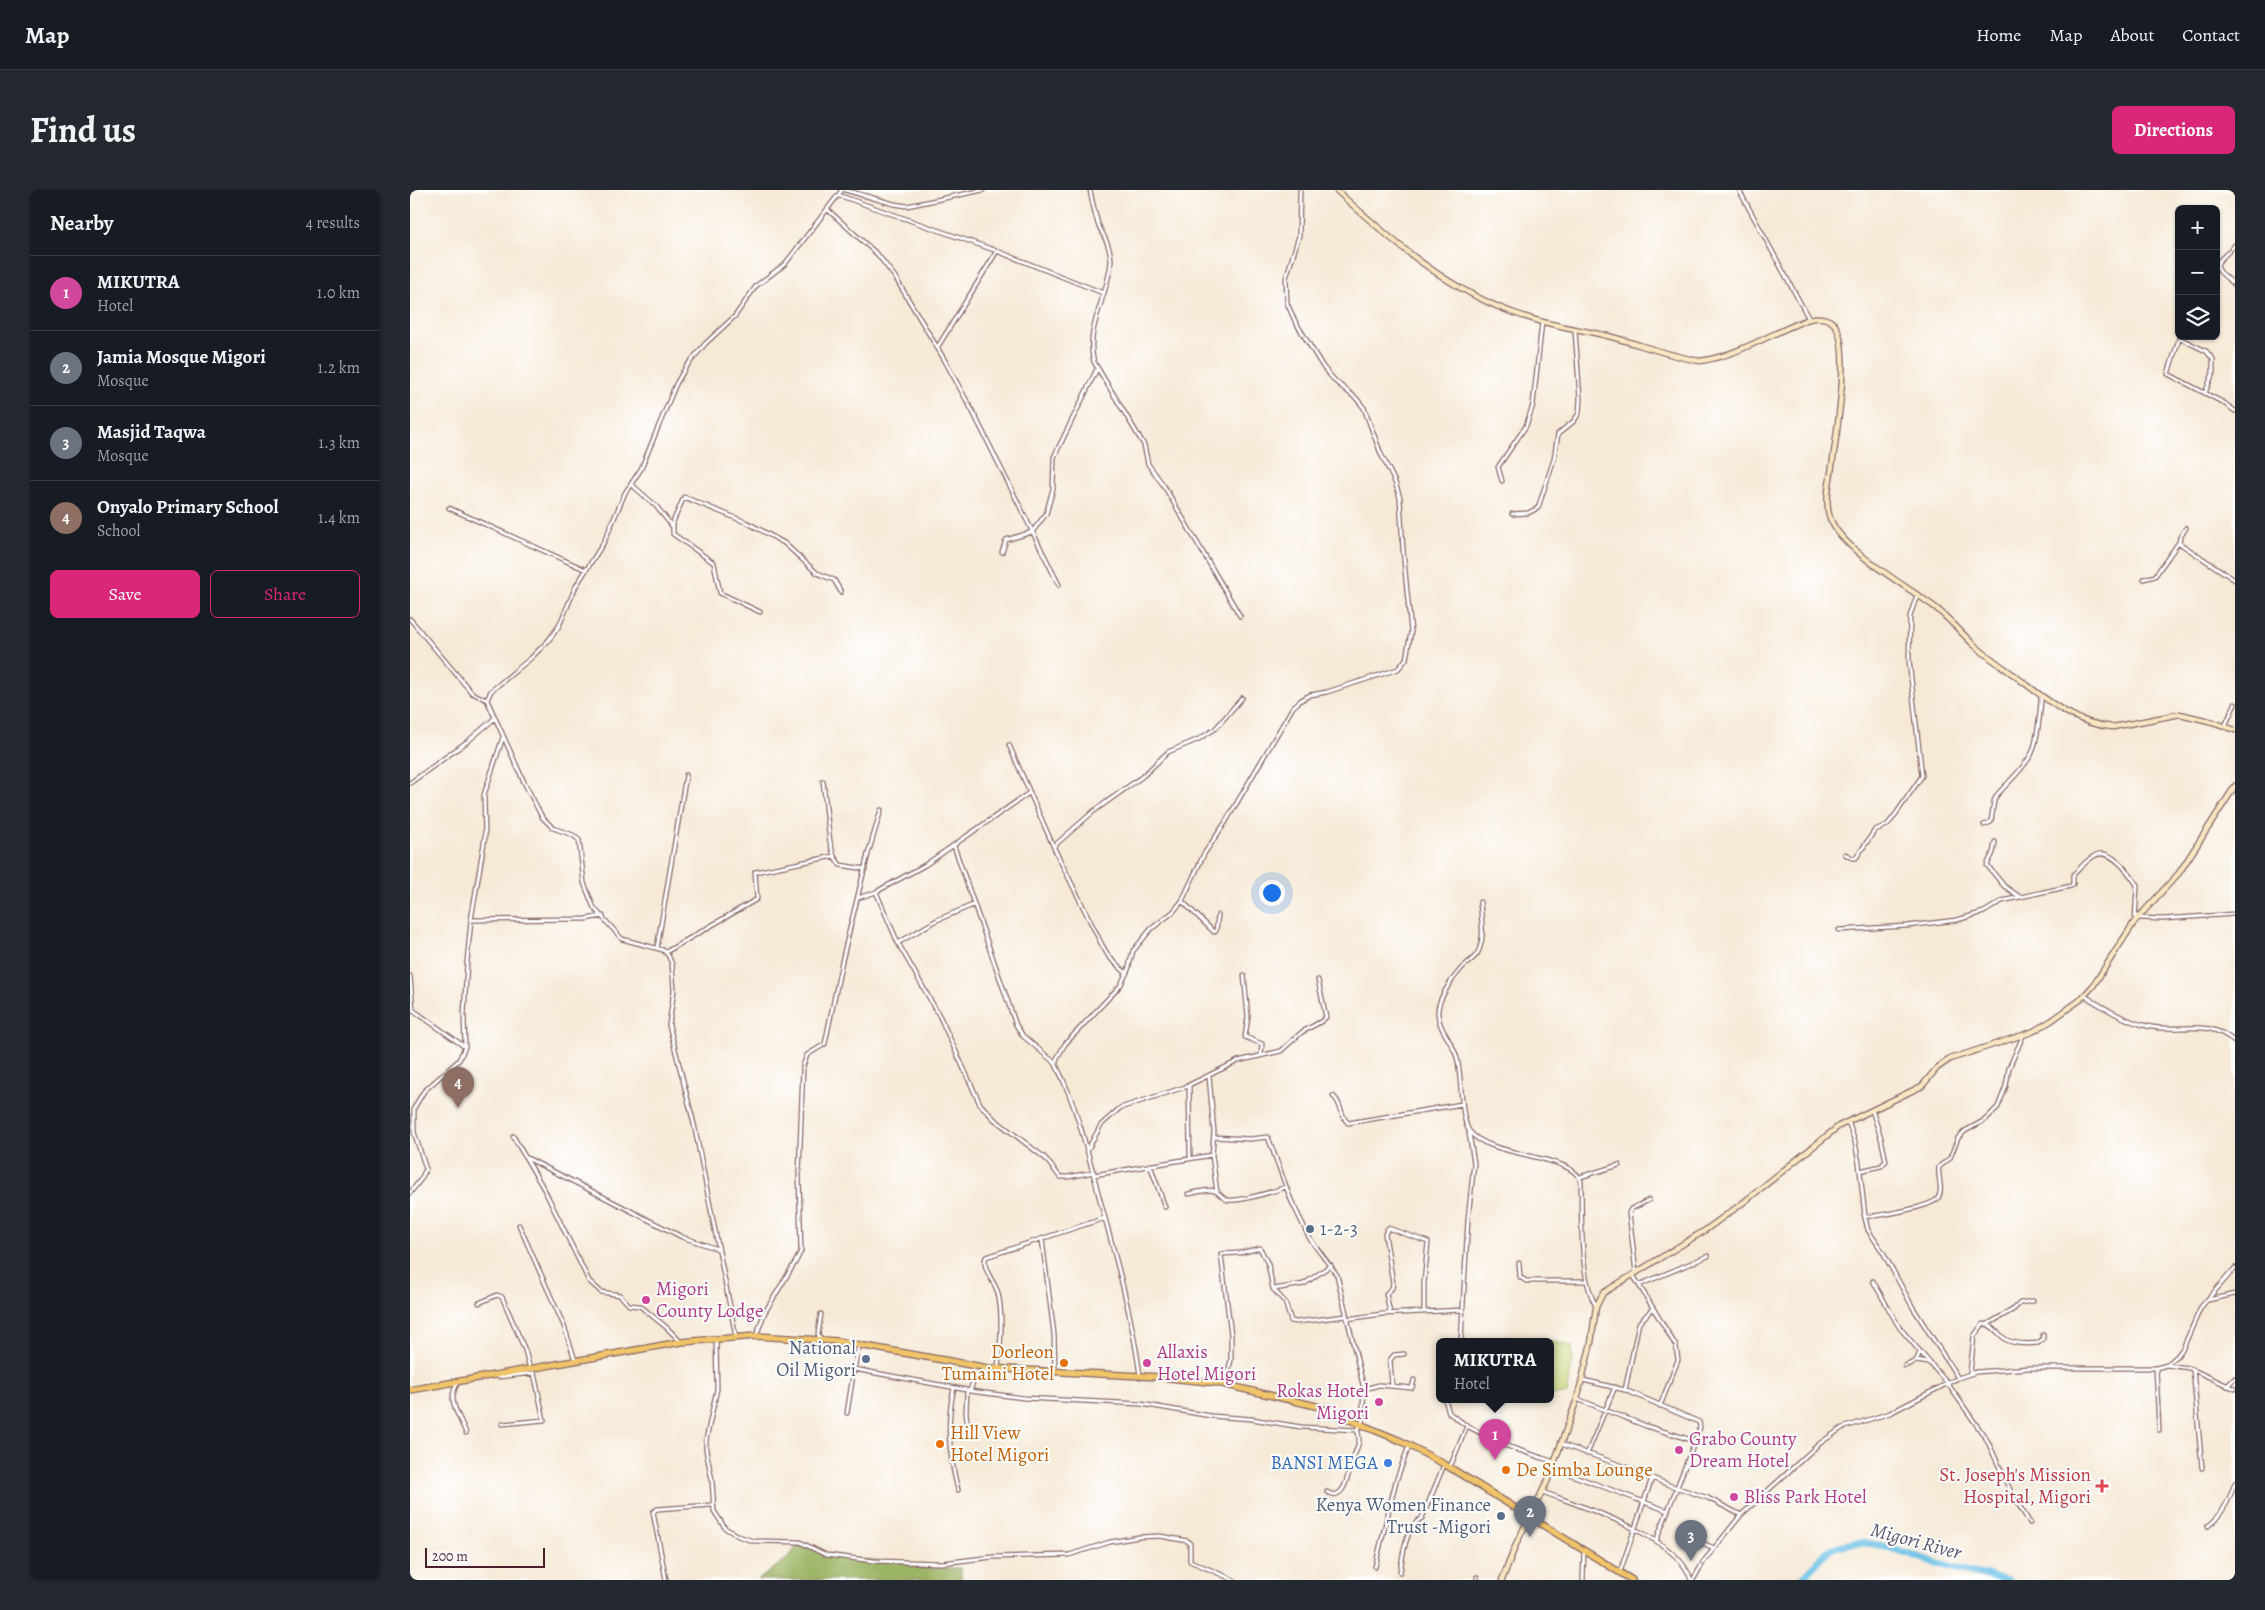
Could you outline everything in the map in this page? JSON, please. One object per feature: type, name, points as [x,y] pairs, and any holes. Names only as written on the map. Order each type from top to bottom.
[{"type":"highway","points":[[410,1390],[681,1342],[756,1336],[820,1339],[988,1368],[1185,1379],[1225,1385],[1297,1400],[1362,1424],[1409,1445],[1444,1464],[1632,1580]]},
{"type":"street","points":[[487,700],[491,691],[531,658],[552,637],[586,570],[604,542],[620,504],[645,462],[676,384],[686,367],[705,344],[735,316],[756,286],[785,264],[838,195],[844,190],[907,206],[984,190]]},
{"type":"street","points":[[1090,190],[1096,217],[1110,255],[1109,270],[1097,311],[1092,358],[1144,446],[1148,464],[1164,486],[1240,616]]},
{"type":"street","points":[[1056,1064],[1065,1044],[1117,990],[1126,973],[1133,950],[1151,929],[1173,912],[1182,901],[1209,844],[1225,823],[1293,707],[1300,700],[1310,695],[1327,692],[1398,669],[1404,662],[1412,632],[1403,550],[1400,498],[1395,482],[1381,454],[1364,408],[1323,367],[1295,321],[1287,303],[1286,278],[1299,236],[1300,190]]},
{"type":"street","points":[[1336,190],[1426,267],[1486,300],[1521,316],[1542,322],[1608,336],[1700,361],[1710,360],[1736,351],[1809,319],[1822,318],[1834,323],[1842,346],[1839,417],[1828,492],[1830,519],[1836,529],[1854,547],[1941,613],[1981,650],[2041,696],[2078,718],[2105,726],[2130,725],[2175,714],[2191,716],[2235,730]]},
{"type":"street","points":[[1739,190],[1809,319]]},
{"type":"street","points":[[838,195],[997,251],[1103,293]]},
{"type":"street","points":[[828,210],[884,260],[974,414],[1059,585]]},
{"type":"street","points":[[2235,245],[2219,261],[2217,266],[2220,272],[2235,285]]},
{"type":"street","points":[[937,348],[997,251]]},
{"type":"street","points":[[1502,481],[1498,468],[1526,426],[1533,406],[1542,322]]},
{"type":"street","points":[[1512,514],[1528,513],[1538,508],[1554,459],[1558,434],[1574,421],[1579,413],[1580,399],[1575,330]]},
{"type":"street","points":[[2178,340],[2168,374],[2235,411]]},
{"type":"street","points":[[2185,340],[2206,351],[2213,359],[2213,373],[2205,393]]},
{"type":"street","points":[[1002,552],[1006,540],[1032,532],[1042,520],[1050,503],[1053,489],[1054,457],[1098,368]]},
{"type":"street","points":[[631,484],[656,506],[672,526]]},
{"type":"street","points":[[760,612],[721,594],[717,586],[714,563],[672,534],[672,526],[682,499],[688,498],[748,523],[784,543],[817,573],[834,580],[841,592]]},
{"type":"street","points":[[449,508],[586,570]]},
{"type":"street","points":[[2144,579],[2156,576],[2186,528]]},
{"type":"street","points":[[2179,542],[2235,580]]},
{"type":"street","points":[[1845,854],[1853,859],[1857,857],[1875,830],[1887,825],[1893,818],[1922,776],[1909,660],[1910,616],[1917,595]]},
{"type":"street","points":[[410,619],[472,692],[487,700],[532,800],[545,822],[553,828],[573,835],[579,840],[583,875],[589,899],[594,908],[622,939],[666,952],[672,964],[674,980],[670,1025],[694,1124],[736,1337]]},
{"type":"street","points":[[1984,825],[1991,822],[1995,798],[2024,765],[2033,751],[2041,696]]},
{"type":"street","points":[[1054,846],[1094,811],[1143,776],[1168,752],[1199,739],[1215,729],[1242,698]]},
{"type":"street","points":[[2225,726],[2235,704]]},
{"type":"street","points":[[410,783],[468,741],[495,718]]},
{"type":"street","points":[[410,1193],[426,1169],[414,1132],[416,1103],[435,1080],[459,1060],[465,1047],[464,1015],[471,920],[485,837],[484,795],[504,737]]},
{"type":"street","points":[[1009,745],[1029,793],[1106,953],[1126,973]]},
{"type":"street","points":[[657,948],[686,775]]},
{"type":"street","points":[[823,781],[830,847],[834,856],[840,866],[865,869]]},
{"type":"street","points":[[1502,1580],[1517,1542],[1553,1468],[1583,1380],[1596,1307],[1606,1290],[1635,1274],[1731,1212],[1830,1132],[1847,1121],[1922,1086],[1937,1068],[1950,1059],[2023,1036],[2051,1021],[2085,996],[2137,919],[2179,873],[2235,786]]},
{"type":"street","points":[[858,898],[876,892],[954,846],[1029,793]]},
{"type":"street","points":[[756,1336],[765,1312],[801,1251],[799,1175],[803,1066],[807,1055],[826,1044],[837,983],[881,810]]},
{"type":"street","points":[[1995,842],[1994,850],[1987,865],[2004,886],[2021,897]]},
{"type":"street","points":[[954,846],[1018,1030],[1030,1043],[1056,1064],[1071,1097],[1122,1276],[1140,1376]]},
{"type":"street","points":[[1839,930],[1907,926],[1955,920],[1984,912],[2002,901],[2071,886],[2073,884],[2072,875],[2094,856],[2102,854],[2124,867],[2137,885],[2137,919]]},
{"type":"street","points":[[666,952],[758,899],[755,872],[834,856]]},
{"type":"street","points":[[876,892],[898,943],[940,1017],[980,1104],[990,1116],[1045,1158],[1060,1177],[1212,1155]]},
{"type":"street","points":[[1182,901],[1214,932],[1216,931],[1218,915]]},
{"type":"street","points":[[1461,1338],[1470,1197],[1474,1163],[1462,1104],[1462,1083],[1456,1052],[1443,1030],[1438,1012],[1442,999],[1456,975],[1478,950],[1482,931],[1480,902]]},
{"type":"street","points":[[898,943],[937,920],[973,905]]},
{"type":"street","points":[[2137,919],[2163,920],[2235,914]]},
{"type":"street","points":[[471,920],[585,920],[603,916]]},
{"type":"street","points":[[1244,975],[1248,1017],[1245,1036],[1247,1039],[1262,1045],[1261,1055]]},
{"type":"street","points":[[410,976],[413,1010],[465,1047]]},
{"type":"street","points":[[1087,1149],[1101,1125],[1116,1110],[1189,1085],[1233,1063],[1285,1049],[1302,1032],[1325,1019],[1326,1012],[1318,980]]},
{"type":"street","points":[[2085,996],[2106,1009],[2145,1026],[2173,1029],[2214,1028],[2235,1042]]},
{"type":"street","points":[[1864,1214],[1868,1216],[1908,1210],[1933,1202],[1938,1198],[1941,1164],[1949,1159],[1958,1138],[1965,1131],[1986,1120],[1998,1107],[2006,1086],[2009,1068],[2023,1036]]},
{"type":"street","points":[[1209,1076],[1214,1137],[1212,1155],[1217,1192]]},
{"type":"street","points":[[1189,1085],[1190,1158]]},
{"type":"street","points":[[1333,1096],[1338,1100],[1345,1120],[1348,1123],[1462,1104]]},
{"type":"street","points":[[1860,1171],[1877,1167],[1886,1162],[1872,1110]]},
{"type":"street","points":[[1847,1121],[1855,1142],[1864,1214],[1868,1230],[1884,1254],[1912,1306],[1958,1378]]},
{"type":"street","points":[[1468,1130],[1479,1139],[1498,1148],[1564,1166],[1576,1172],[1580,1177],[1587,1282],[1596,1307]]},
{"type":"street","points":[[513,1136],[545,1190],[588,1281],[601,1292],[620,1295],[629,1305],[641,1307],[681,1342]]},
{"type":"street","points":[[1214,1137],[1250,1139],[1267,1136],[1286,1187],[1310,1240],[1337,1275],[1364,1389],[1362,1424],[1357,1430]]},
{"type":"street","points":[[526,1157],[682,1237],[718,1250]]},
{"type":"street","points":[[1150,1165],[1165,1207]]},
{"type":"street","points":[[1580,1177],[1619,1165]]},
{"type":"street","points":[[1188,1194],[1209,1191],[1217,1192],[1225,1199],[1231,1200],[1267,1194],[1286,1187]]},
{"type":"street","points":[[1649,1200],[1631,1209],[1629,1213],[1635,1274],[1652,1309],[1676,1346],[1679,1357],[1660,1406]]},
{"type":"street","points":[[998,1369],[1000,1339],[998,1296],[984,1263],[985,1258],[989,1254],[1105,1218]]},
{"type":"street","points":[[519,1225],[569,1338],[575,1361]]},
{"type":"street","points":[[1390,1314],[1386,1294],[1392,1288],[1393,1283],[1386,1234],[1388,1228],[1428,1242],[1424,1282],[1424,1312]]},
{"type":"street","points":[[1042,1239],[1053,1329],[1055,1372]]},
{"type":"street","points":[[1225,1385],[1231,1360],[1231,1335],[1220,1255],[1260,1248],[1268,1264],[1273,1289],[1285,1302],[1290,1319],[1294,1322],[1463,1310]]},
{"type":"street","points":[[1639,1285],[1708,1256]]},
{"type":"street","points":[[1519,1263],[1520,1277],[1526,1281],[1587,1282]]},
{"type":"street","points":[[1273,1289],[1304,1284],[1331,1266]]},
{"type":"street","points":[[1542,1492],[1635,1527],[1656,1541],[1684,1565],[1692,1580],[1741,1514],[1835,1432],[1850,1425],[1890,1413],[1970,1373],[2029,1368],[2156,1368],[2166,1365],[2178,1355],[2187,1340],[2196,1313],[2235,1268]]},
{"type":"street","points":[[1873,1281],[1899,1327],[1948,1384],[1992,1448],[2012,1494],[2030,1523]]},
{"type":"street","points":[[2207,1300],[2235,1294]]},
{"type":"street","points":[[479,1303],[496,1296],[502,1296],[525,1350],[531,1370]]},
{"type":"street","points":[[1970,1373],[1976,1332],[1983,1324],[1988,1324],[2014,1309],[2020,1302],[2033,1302]]},
{"type":"street","points":[[1625,1390],[1639,1323],[1652,1309]]},
{"type":"street","points":[[820,1339],[818,1334],[821,1314]]},
{"type":"street","points":[[1988,1324],[2010,1342],[2038,1343],[2043,1339],[2043,1335]]},
{"type":"street","points":[[716,1338],[717,1390],[705,1446],[712,1480],[712,1505],[721,1523],[738,1536],[753,1541],[800,1542],[822,1555],[891,1562],[954,1562],[986,1558],[1069,1555],[1110,1542],[1138,1537],[1160,1536],[1188,1541],[1190,1544],[1190,1561],[1234,1580]]},
{"type":"street","points":[[847,1413],[859,1345]]},
{"type":"street","points":[[1916,1361],[1920,1352]]},
{"type":"street","points":[[1392,1386],[1390,1360],[1394,1355],[1404,1354]]},
{"type":"street","points":[[1905,1366],[1916,1361],[1929,1363]]},
{"type":"street","points":[[2166,1365],[2193,1369],[2235,1389]]},
{"type":"street","points":[[968,1429],[966,1412],[969,1390],[976,1375],[988,1368]]},
{"type":"street","points":[[2156,1368],[2159,1430]]},
{"type":"street","points":[[854,1369],[954,1388],[1024,1398],[1141,1404],[1211,1416],[1262,1420],[1301,1427],[1357,1430]]},
{"type":"street","points":[[2193,1369],[2202,1468]]},
{"type":"street","points":[[466,1433],[452,1402],[452,1390],[459,1381],[534,1374],[544,1420],[502,1424]]},
{"type":"street","points":[[2228,1386],[2235,1378]]},
{"type":"street","points":[[1364,1389],[1373,1386],[1412,1388],[1414,1380]]},
{"type":"street","points":[[1583,1380],[1615,1386],[1698,1421],[1700,1426],[1695,1441],[1656,1541]]},
{"type":"street","points":[[1587,1454],[1615,1386]]},
{"type":"street","points":[[954,1388],[949,1412],[949,1437],[951,1460],[958,1490]]},
{"type":"street","points":[[1577,1399],[1695,1441]]},
{"type":"street","points":[[1446,1403],[1448,1413],[1468,1426],[1504,1445],[1554,1462]]},
{"type":"street","points":[[1450,1468],[1455,1452],[1468,1426]]},
{"type":"street","points":[[1327,1492],[1332,1495],[1336,1494],[1345,1485],[1360,1439],[1357,1430]]},
{"type":"street","points":[[1561,1444],[1722,1503],[1741,1514]]},
{"type":"street","points":[[1375,1567],[1396,1481],[1409,1445]]},
{"type":"street","points":[[1400,1572],[1411,1529],[1415,1522],[1422,1518],[1444,1464]]},
{"type":"street","points":[[1553,1468],[1668,1512]]},
{"type":"street","points":[[1620,1573],[1652,1478]]},
{"type":"street","points":[[2208,1526],[2215,1521],[2233,1494],[2235,1483]]},
{"type":"street","points":[[666,1580],[653,1512],[657,1509],[712,1505]]},
{"type":"street","points":[[1681,1534],[1714,1548]]},
{"type":"street","points":[[1583,1580],[1584,1551]]},
{"type":"green space","points":[[1554,1342],[1572,1346],[1573,1358],[1567,1394],[1554,1395]]},
{"type":"green space","points":[[800,1542],[816,1552],[856,1559],[900,1562],[923,1568],[960,1568],[962,1580],[758,1580],[789,1557]]},
{"type":"waterway","name":"Migori River","points":[[1801,1580],[1828,1550],[1846,1544],[1859,1543],[1885,1546],[1945,1566],[2007,1580]]},
{"type":"place","name":"Onyalo Primary School","points":[[458,1108]]},
{"type":"place","name":"1-2-3","points":[[1310,1229]]},
{"type":"place","name":"Migori County Lodge","points":[[646,1300]]},
{"type":"place","name":"National Oil Migori","points":[[866,1359]]},
{"type":"place","name":"Dorleon Tumaini Hotel","points":[[1064,1363]]},
{"type":"place","name":"Allaxis Hotel Migori","points":[[1147,1363]]},
{"type":"place","name":"Rokas Hotel Migori","points":[[1379,1402]]},
{"type":"place","name":"Hill View Hotel Migori","points":[[940,1444]]},
{"type":"place","name":"Grabo County Dream Hotel","points":[[1679,1450]]},
{"type":"place","name":"MIKUTRA","points":[[1495,1460]]},
{"type":"place","name":"BANSI MEGA","points":[[1388,1463]]},
{"type":"place","name":"De Simba Lounge","points":[[1506,1470]]},
{"type":"place","name":"St. Joseph's Mission Hospital, Migori","points":[[2102,1486]]},
{"type":"place","name":"Bliss Park Hotel","points":[[1734,1497]]},
{"type":"place","name":"Kenya Women Finance Trust -Migori","points":[[1501,1516]]},
{"type":"place","name":"Jamia Mosque Migori","points":[[1530,1537]]},
{"type":"place","name":"Masjid Taqwa","points":[[1691,1561]]}]
